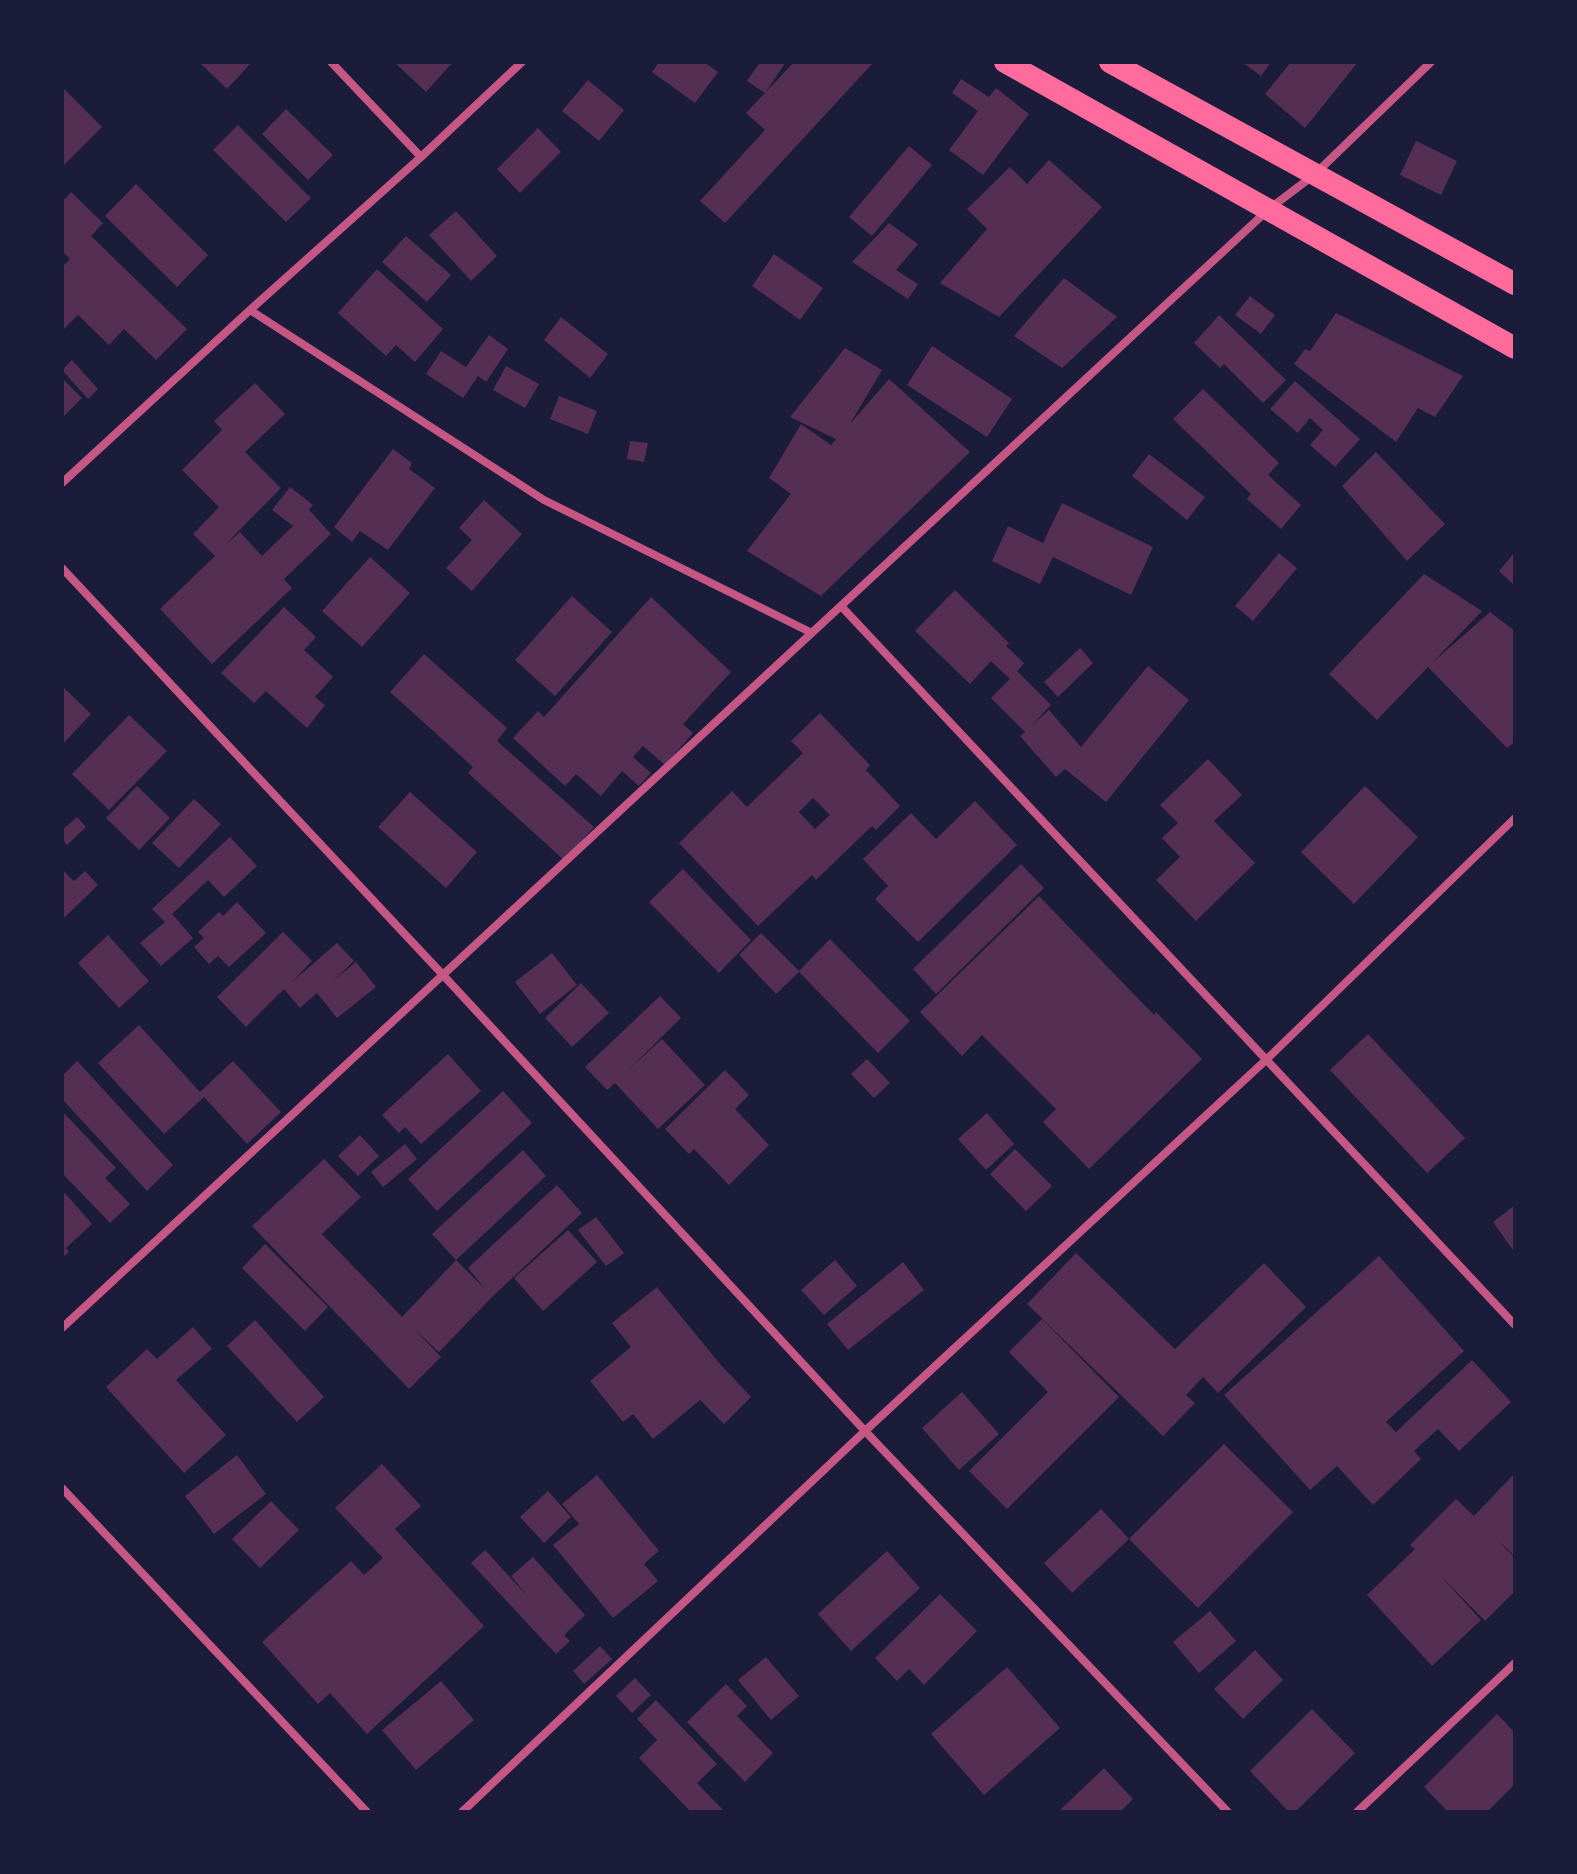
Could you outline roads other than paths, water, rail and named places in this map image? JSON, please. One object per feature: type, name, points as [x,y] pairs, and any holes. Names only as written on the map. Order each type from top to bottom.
[{"type":"highway","points":[[1005,62],[1515,348]]},
{"type":"highway","points":[[1110,62],[1515,284]]},
{"type":"street","points":[[331,62],[421,157]]},
{"type":"street","points":[[62,483],[522,62]]},
{"type":"street","points":[[62,1328],[1269,209],[1314,175],[1431,62]]},
{"type":"street","points":[[250,310],[544,500],[812,633]]},
{"type":"street","points":[[62,568],[865,1431],[1228,1812]]},
{"type":"street","points":[[841,606],[1515,1325]]},
{"type":"street","points":[[462,1812],[865,1431],[1267,1059],[1515,818]]},
{"type":"street","points":[[62,1488],[367,1812]]},
{"type":"street","points":[[1357,1812],[1515,1663]]}]
